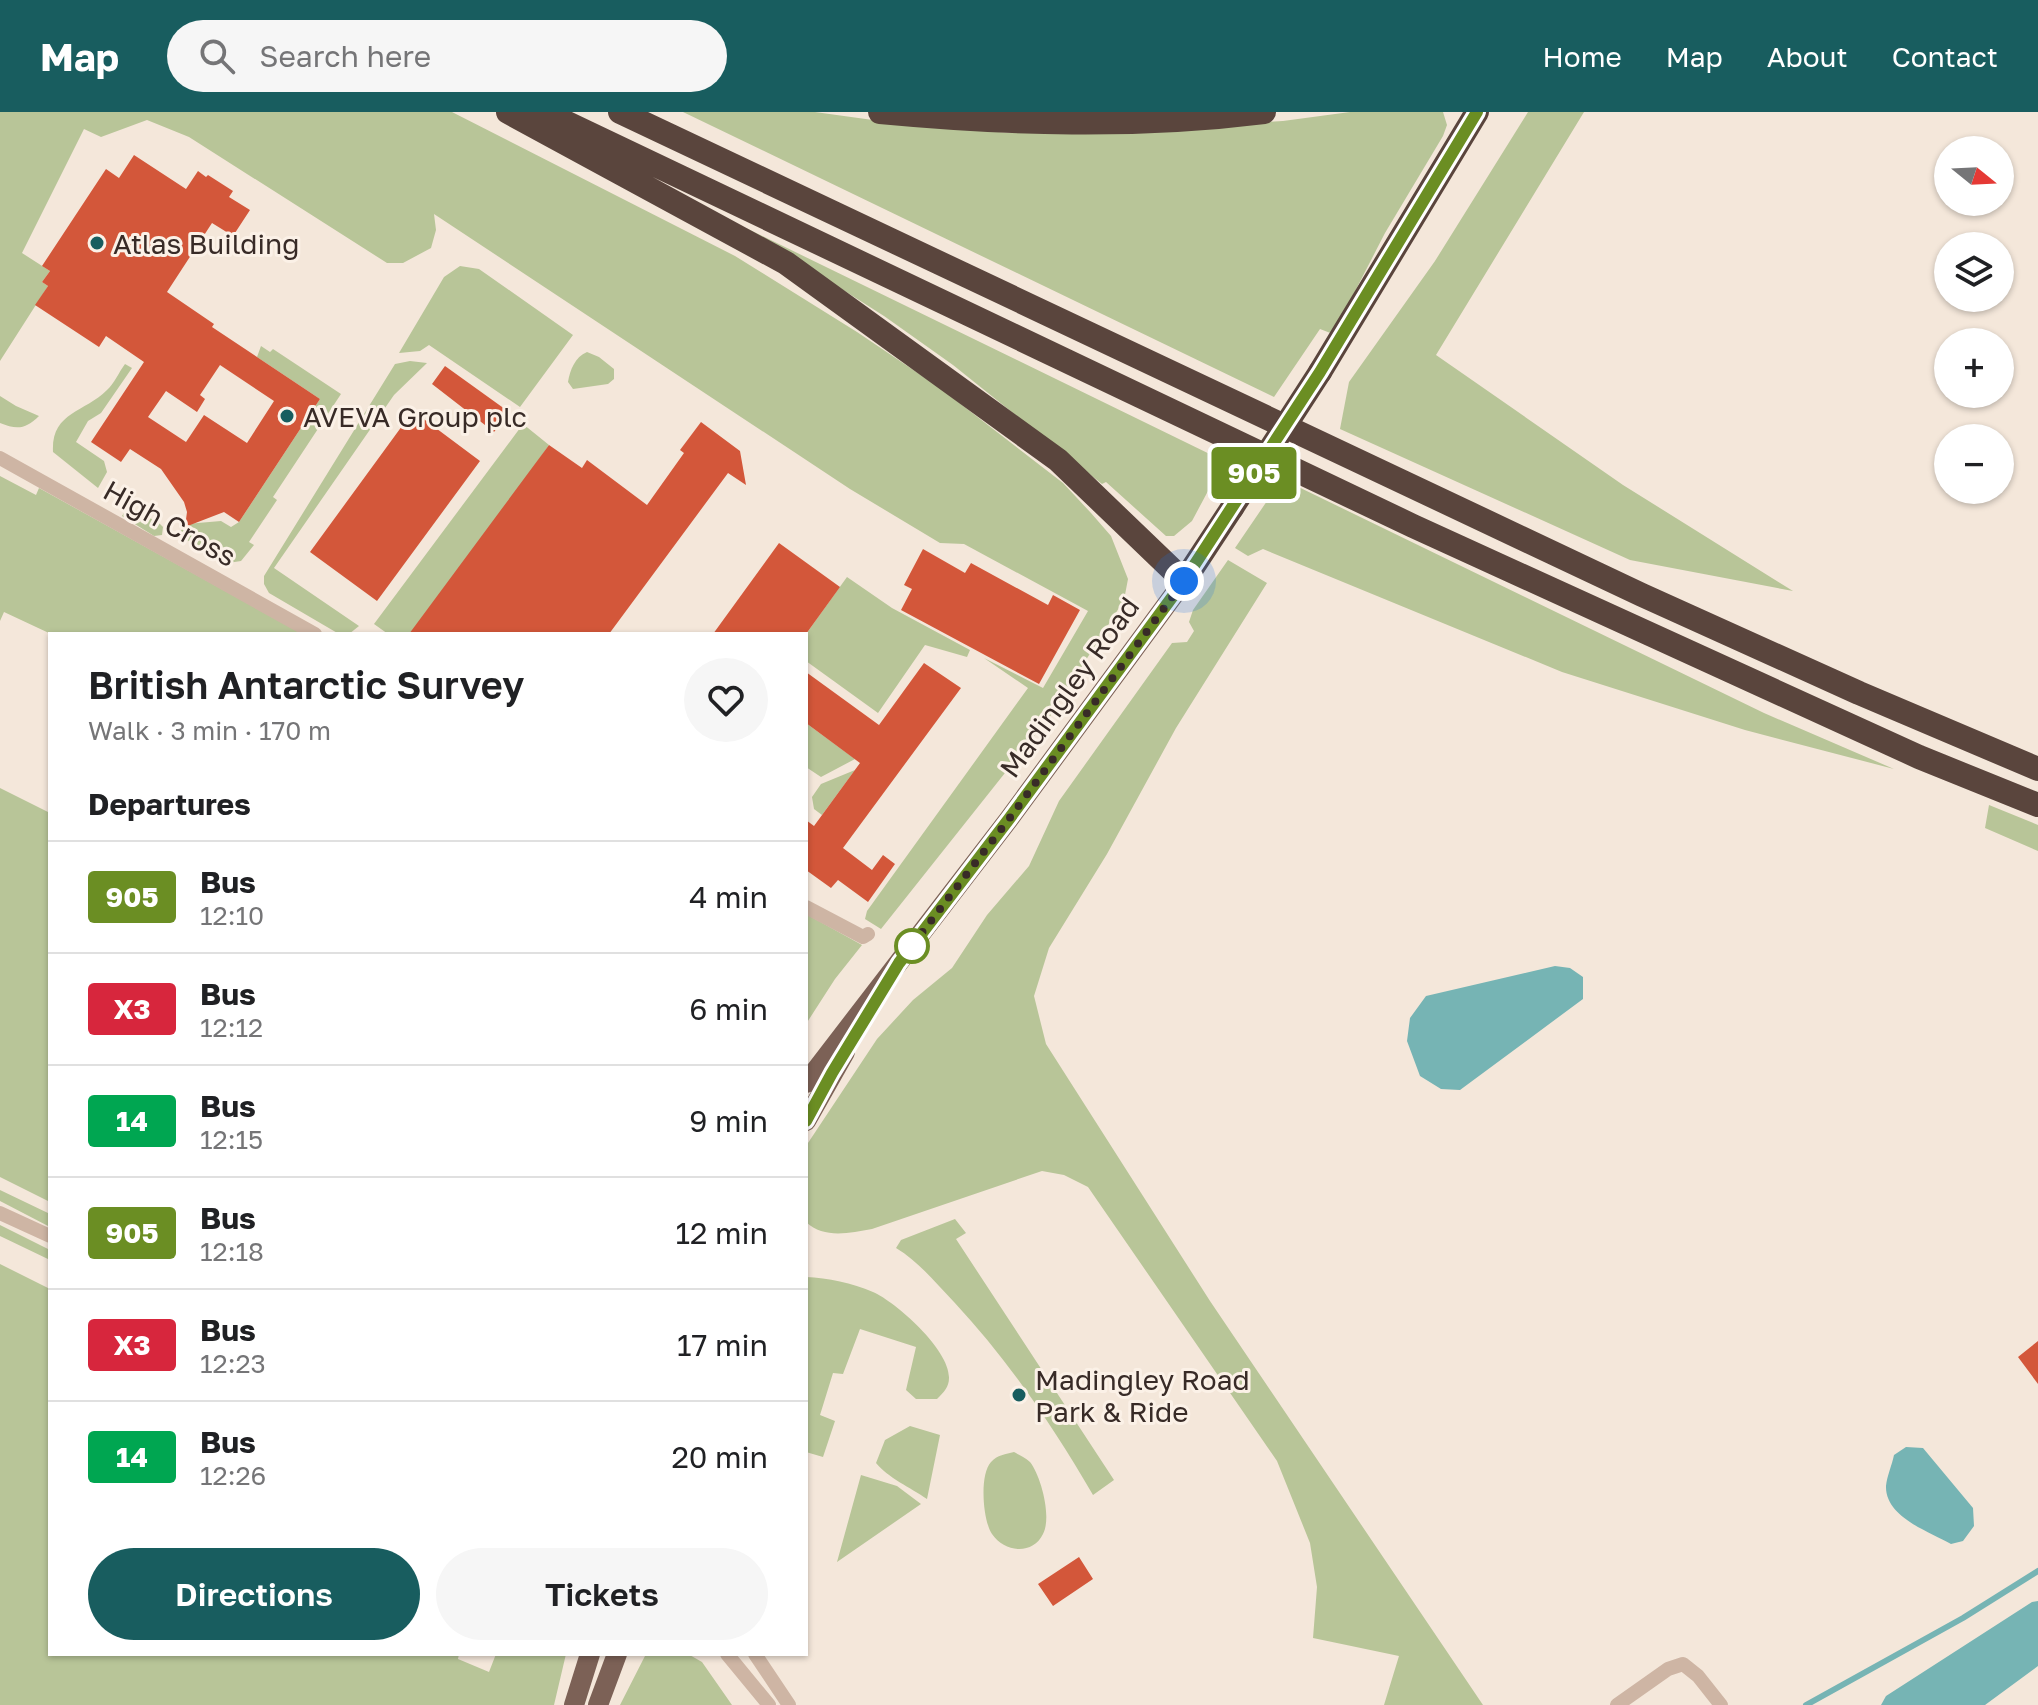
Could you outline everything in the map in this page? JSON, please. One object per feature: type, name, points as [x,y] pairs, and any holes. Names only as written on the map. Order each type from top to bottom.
[{"type":"highway","points":[[508,112],[786,263],[1058,460],[1184,581]]},
{"type":"highway","points":[[544,112],[1413,526],[1919,757],[2038,805]]},
{"type":"highway","points":[[620,112],[1642,595],[1859,693],[2038,769]]},
{"type":"highway","points":[[880,112],[1048,124],[1187,120],[1264,112]]},
{"type":"highway","name":"Madingley Road","points":[[1184,581],[1320,372],[1477,112]]},
{"type":"main road","name":"Madingley Road","points":[[808,1080],[1017,809],[1184,581]]},
{"type":"main road","name":"Madingley Road","points":[[808,1117],[899,963]]},
{"type":"main road","points":[[574,1705],[589,1656]]},
{"type":"main road","points":[[598,1705],[616,1656]]},
{"type":"street","name":"High Cross","points":[[0,458],[311,632]]},
{"type":"street","points":[[808,908],[863,937],[868,934]]},
{"type":"street","points":[[0,1213],[48,1235]]},
{"type":"street","points":[[729,1656],[769,1705]]},
{"type":"street","points":[[756,1656],[789,1705]]},
{"type":"street","points":[[1617,1705],[1668,1669],[1683,1664],[1698,1676],[1721,1705]]},
{"type":"green space","points":[[0,112],[452,112],[735,256],[940,388],[1063,483],[1111,536],[1128,579],[1124,600],[1051,715],[881,929],[865,919],[867,911],[1028,688],[984,658],[1043,688],[1088,611],[964,544],[940,543],[850,489],[434,214],[436,230],[431,248],[403,263],[387,263],[189,137],[147,120],[101,137],[84,129],[22,253],[50,271],[42,282],[48,286],[0,361]]},
{"type":"green space","points":[[683,112],[815,112],[1009,133],[1102,133],[1283,121],[1350,112],[1443,112],[1447,125],[1385,233],[1333,334],[1320,329],[1274,397]]},
{"type":"green space","points":[[1528,112],[1584,112],[1436,355],[1623,485],[1793,591],[1630,560],[1340,429],[1349,382],[1435,261]]},
{"type":"green space","points":[[746,228],[1224,461],[1192,521],[1174,536],[1166,536],[1106,482],[1102,484],[953,365],[884,316]]},
{"type":"green space","points":[[460,266],[479,269],[573,335],[520,407],[429,345],[420,351],[399,353],[444,277]]},
{"type":"green space","points":[[261,346],[270,352],[273,349],[341,394],[273,497],[277,500],[249,542],[254,545],[241,561],[228,563],[178,535],[186,524],[221,521],[231,527],[239,522],[320,399],[257,357]]},
{"type":"green space","points":[[587,352],[614,369],[614,379],[608,384],[573,389],[568,382],[572,369],[579,357]]},
{"type":"green space","points":[[410,361],[427,363],[394,395],[274,568],[359,626],[352,632],[336,632],[269,593],[264,576],[395,364]]},
{"type":"green space","points":[[125,364],[132,368],[101,413],[88,421],[76,442],[104,461],[107,472],[98,488],[53,452],[54,439],[63,421],[107,390]]},
{"type":"green space","points":[[0,396],[39,416],[21,427],[0,423]]},
{"type":"green space","points":[[523,424],[549,445],[418,632],[385,632],[374,624]]},
{"type":"green space","points":[[0,476],[36,495],[39,488],[299,632],[48,633],[4,612],[0,621]]},
{"type":"green space","points":[[1282,479],[1764,713],[1894,769],[1745,730],[1562,672],[1263,549],[1248,556],[1235,548]]},
{"type":"green space","points":[[128,506],[159,523],[163,527],[162,535],[154,536],[122,516]]},
{"type":"green space","points":[[1228,560],[1267,583],[1176,728],[1107,854],[1049,948],[1034,996],[1046,1044],[1210,1301],[1483,1705],[1384,1705],[1399,1656],[1313,1638],[1317,1587],[1310,1543],[1277,1461],[1088,1187],[1064,1175],[1042,1171],[872,1229],[829,1233],[808,1223],[808,1143],[877,1039],[913,1000],[952,968],[987,915],[1029,866],[1059,801],[1172,643],[1187,642],[1194,631],[1189,622],[1193,610]]},
{"type":"green space","points":[[847,577],[892,608],[970,650],[967,657],[925,645],[878,713],[808,662],[807,632]]},
{"type":"green space","points":[[808,724],[855,759],[821,777],[808,768]]},
{"type":"green space","points":[[855,770],[822,815],[814,809],[812,797],[821,784]]},
{"type":"green space","points":[[0,788],[48,812],[48,1201],[0,1177]]},
{"type":"green space","points":[[1989,805],[2038,825],[2038,851],[1985,828]]},
{"type":"green space","points":[[808,915],[862,945],[808,1021]]},
{"type":"green space","points":[[0,1190],[48,1213],[48,1226],[0,1201]]},
{"type":"green space","points":[[955,1219],[966,1233],[956,1239],[1114,1480],[1093,1495],[1046,1419],[993,1347],[926,1273],[896,1248],[901,1240]]},
{"type":"green space","points":[[0,1225],[48,1249],[48,1259],[0,1236]]},
{"type":"green space","points":[[0,1264],[48,1288],[48,1656],[459,1656],[458,1659],[489,1672],[495,1656],[566,1656],[554,1705],[0,1705]]},
{"type":"green space","points":[[808,1277],[857,1286],[883,1297],[931,1341],[941,1354],[949,1378],[946,1389],[937,1399],[916,1399],[906,1390],[916,1347],[860,1329],[843,1374],[833,1373],[820,1415],[835,1421],[823,1457],[808,1453]]},
{"type":"green space","points":[[910,1426],[940,1435],[927,1499],[893,1478],[876,1463],[885,1440]]},
{"type":"green space","points":[[1014,1452],[1028,1460],[1034,1468],[1044,1497],[1046,1518],[1043,1534],[1038,1541],[1033,1546],[1019,1549],[1004,1545],[992,1534],[986,1519],[984,1498],[987,1468],[999,1456]]},
{"type":"green space","points":[[861,1475],[897,1486],[921,1504],[837,1562]]},
{"type":"green space","points":[[645,1656],[692,1656],[702,1662],[732,1705],[620,1705]]},
{"type":"water","points":[[1555,966],[1570,968],[1583,977],[1583,999],[1460,1090],[1441,1089],[1420,1076],[1407,1041],[1410,1018],[1426,996]]},
{"type":"water","points":[[1906,1447],[1923,1448],[1973,1508],[1974,1526],[1963,1541],[1951,1544],[1910,1522],[1892,1506],[1887,1478],[1894,1455]]},
{"type":"water","points":[[2038,1601],[2038,1666],[1985,1705],[1881,1705],[1886,1696]]},
{"type":"building","points":[[134,155],[186,189],[198,171],[233,191],[229,197],[250,210],[233,236],[212,223],[167,292],[214,324],[212,327],[320,399],[239,522],[224,512],[185,527],[187,512],[184,502],[161,469],[130,449],[121,462],[91,442],[144,362],[106,336],[99,347],[35,305],[48,286],[42,282],[50,271],[42,266],[106,169],[119,178]],"holes":[[[220,365],[274,401],[247,443],[204,415],[186,442],[148,417],[166,391],[197,412],[205,399],[200,395]]]},
{"type":"building","points":[[445,366],[509,412],[494,432],[432,384]]},
{"type":"building","points":[[413,411],[480,461],[377,601],[310,552]]},
{"type":"building","points":[[701,422],[740,451],[746,485],[728,473],[610,632],[410,632],[549,445],[582,468],[587,460],[647,505],[684,453],[680,450]]},
{"type":"building","points":[[779,543],[840,587],[807,632],[714,632]]},
{"type":"building","points":[[923,549],[965,573],[971,563],[1048,605],[1053,595],[1080,610],[1039,684],[901,610],[912,589],[904,585]]},
{"type":"building","points":[[924,663],[961,688],[843,848],[872,870],[883,855],[895,864],[868,902],[838,880],[831,888],[808,871],[808,822],[814,826],[860,763],[808,724],[808,673],[879,725]]},
{"type":"building","points":[[2038,1341],[2038,1384],[2018,1357]]},
{"type":"building","points":[[1079,1557],[1093,1579],[1053,1606],[1038,1584]]},
{"type":"waterway","points":[[1806,1705],[1963,1618],[2038,1571]]},
{"type":"bus line","name":"905","points":[[808,1117],[899,963],[1184,581],[1320,372],[1477,112]]},
{"type":"place","name":"Atlas Building","points":[[97,243]]},
{"type":"place","name":"AVEVA Group plc","points":[[287,416]]},
{"type":"place","name":"Madingley Road Park & Ride","points":[[1019,1395]]},
{"type":"route","points":[[912,946],[904,956],[1184,581]]}]
